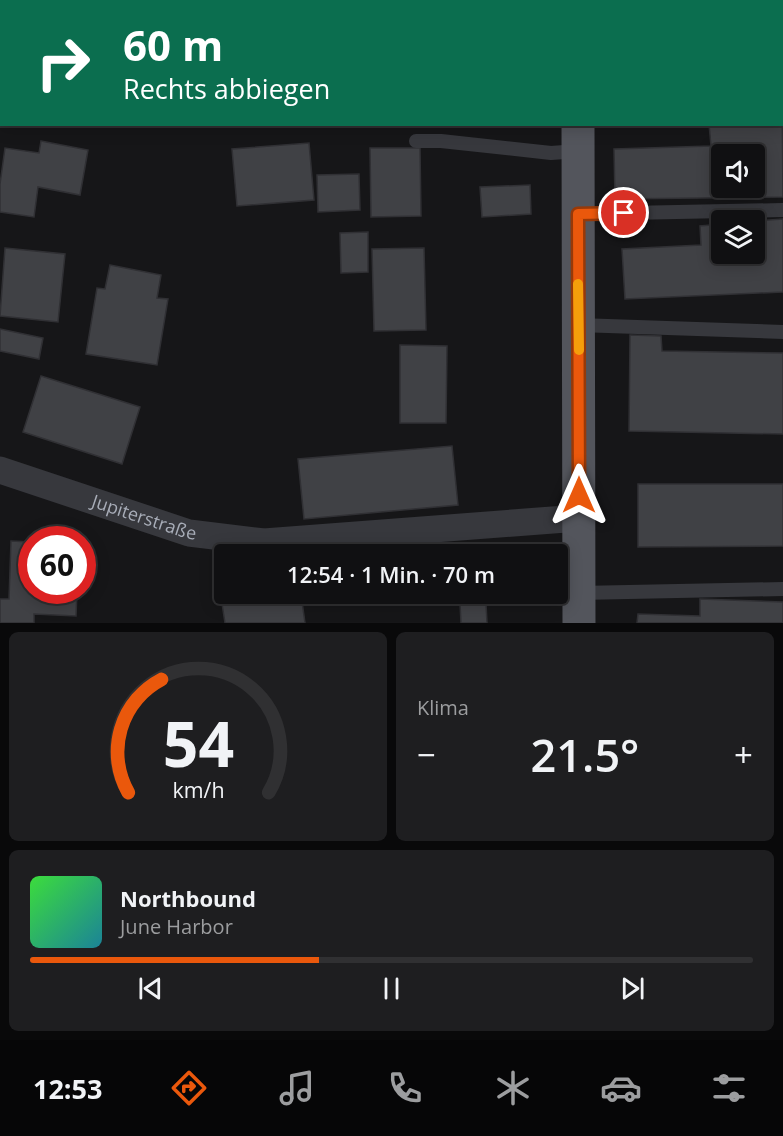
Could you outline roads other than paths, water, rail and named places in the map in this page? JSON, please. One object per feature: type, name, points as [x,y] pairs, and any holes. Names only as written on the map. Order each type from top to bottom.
[{"type":"main road","points":[[578,138],[579,608]]},
{"type":"street","name":"Jupiterstraße","points":[[0,470],[189,533],[264,542],[579,518]]},
{"type":"lane","points":[[416,141],[453,142],[551,153],[578,138]]},
{"type":"lane","points":[[578,214],[783,210]]},
{"type":"lane","points":[[578,325],[783,332]]},
{"type":"lane","points":[[579,608],[783,589]]}]
